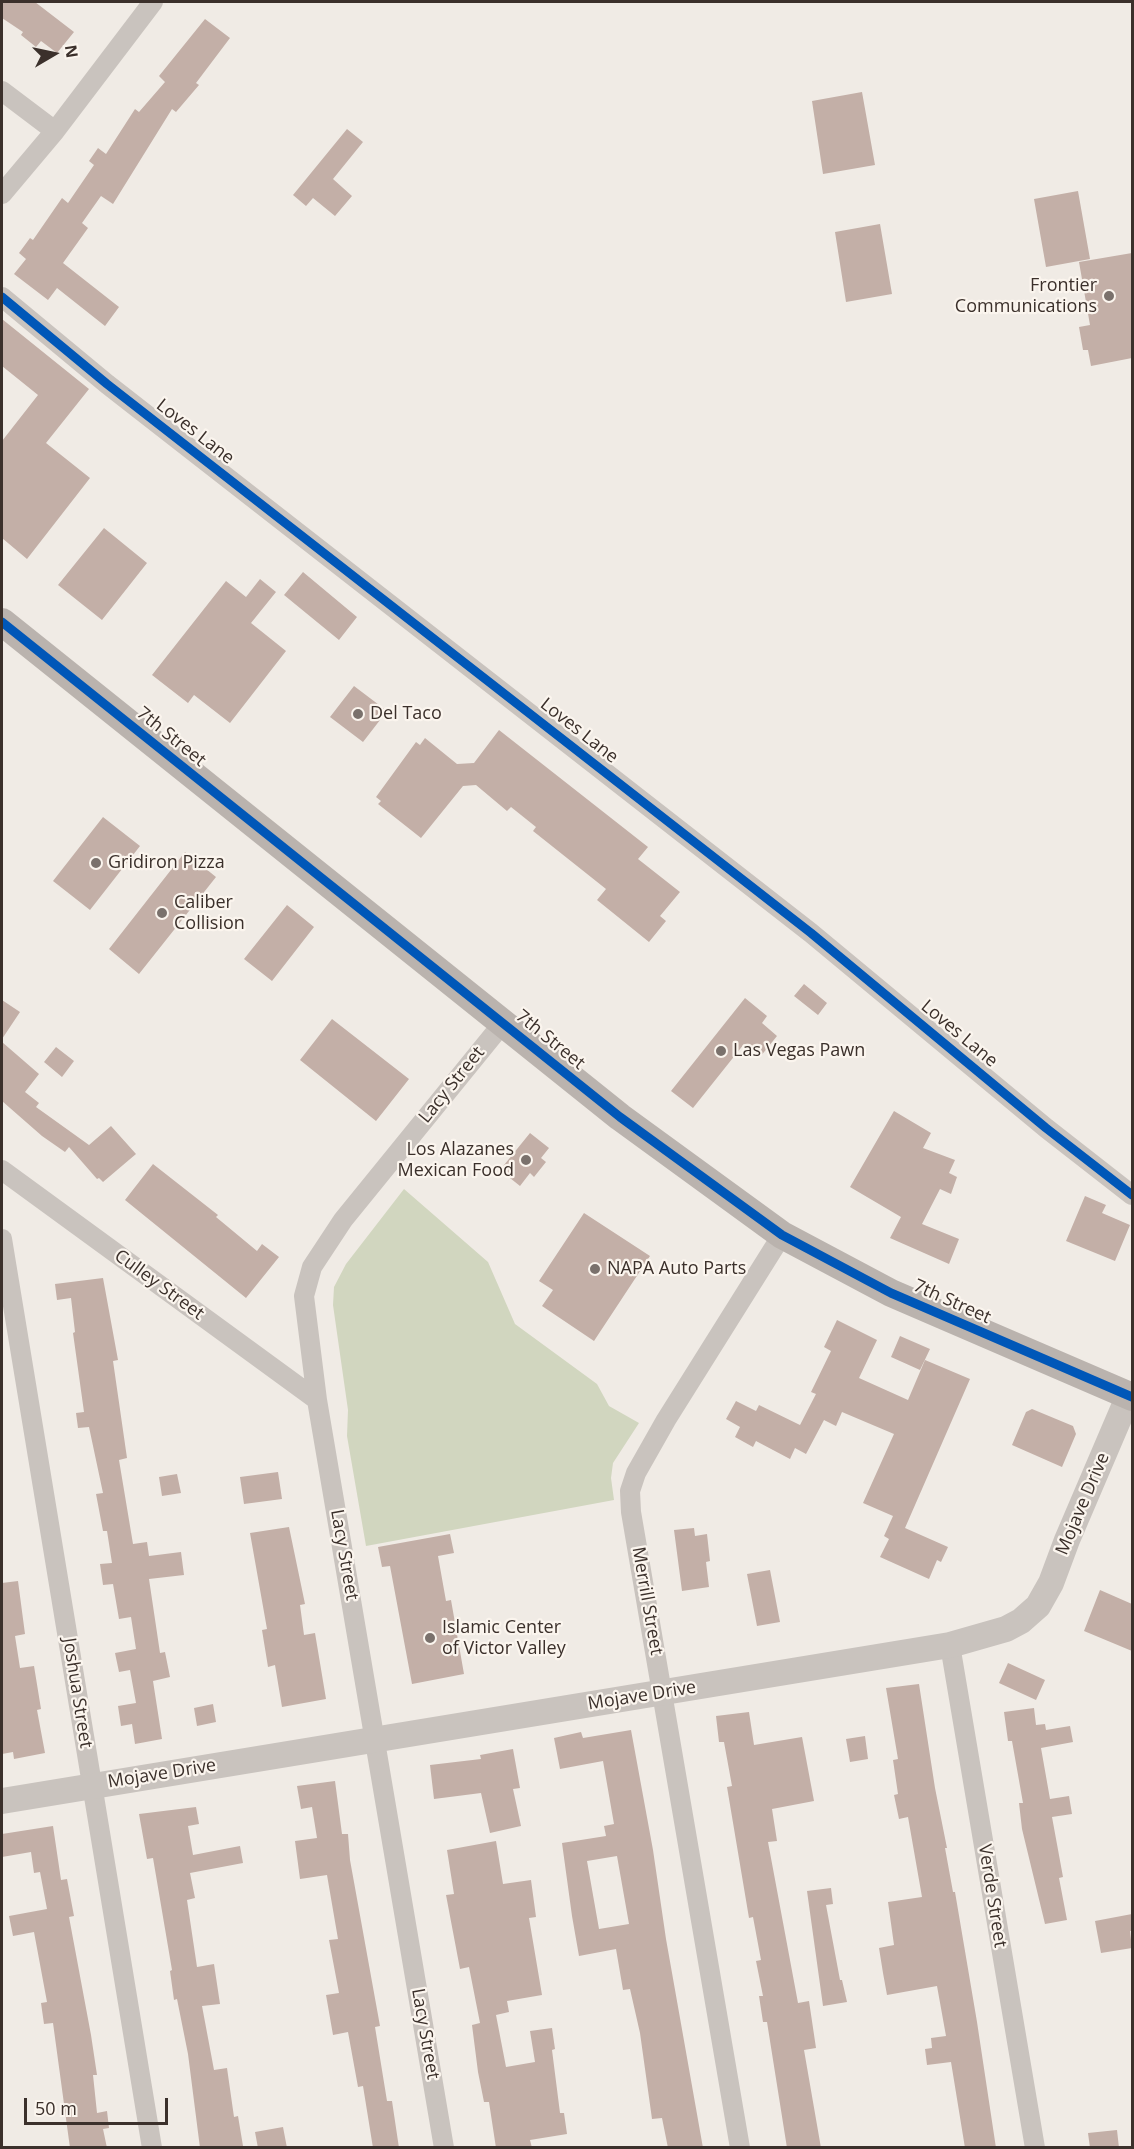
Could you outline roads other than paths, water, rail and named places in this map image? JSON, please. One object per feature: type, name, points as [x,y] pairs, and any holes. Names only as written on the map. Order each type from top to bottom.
[{"type":"main road","name":"7th Street","points":[[2,622],[620,1117],[782,1235],[891,1293],[1131,1393]]},
{"type":"street","points":[[2,194],[55,131],[153,2]]},
{"type":"street","points":[[2,91],[55,131]]},
{"type":"street","name":"Loves Lane","points":[[2,297],[107,384],[811,933],[1046,1128],[1132,1195]]},
{"type":"street","name":"Lacy Street","points":[[444,2148],[317,1400],[304,1296],[312,1268],[343,1220],[502,1023]]},
{"type":"street","name":"Culley Street","points":[[2,1170],[317,1400]]},
{"type":"street","name":"Merrill Street","points":[[740,2148],[631,1512],[630,1491],[636,1473],[666,1420],[782,1235]]},
{"type":"street","name":"Joshua Street","points":[[2,1239],[152,2148]]},
{"type":"street","name":"Mojave Drive","points":[[2,1801],[950,1645],[1006,1629],[1022,1621],[1038,1606],[1051,1583],[1067,1540],[1131,1393]]},
{"type":"street","name":"Verde Street","points":[[950,1645],[1035,2148]]},
{"type":"place","name":"Frontier Communications","points":[[1109,296]]},
{"type":"place","name":"Del Taco","points":[[358,714]]},
{"type":"place","name":"Gridiron Pizza","points":[[96,863]]},
{"type":"place","name":"Caliber Collision","points":[[162,913]]},
{"type":"place","name":"Las Vegas Pawn","points":[[721,1051]]},
{"type":"place","name":"Los Alazanes Mexican Food","points":[[526,1160]]},
{"type":"place","name":"NAPA Auto Parts","points":[[595,1269]]},
{"type":"place","name":"Islamic Center of Victor Valley","points":[[430,1638]]}]
